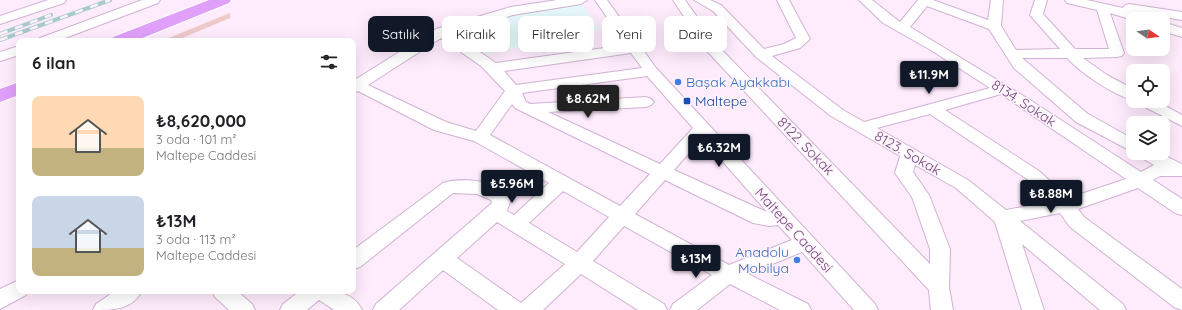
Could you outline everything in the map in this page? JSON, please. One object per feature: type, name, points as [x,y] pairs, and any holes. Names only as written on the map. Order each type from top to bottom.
[{"type":"highway","points":[[127,38],[230,0]]},
{"type":"highway","points":[[144,38],[230,0]]},
{"type":"highway","points":[[0,88],[16,81]]},
{"type":"highway","points":[[0,96],[16,89]]},
{"type":"street","points":[[0,20],[60,0]]},
{"type":"street","points":[[53,38],[154,0]]},
{"type":"street","points":[[356,85],[441,32],[511,11],[581,0]]},
{"type":"street","name":"Maltepe Caddesi","points":[[601,0],[612,16]]},
{"type":"street","name":"8122. Sokak","points":[[678,0],[712,48],[939,287]]},
{"type":"street","name":"8123. Sokak","points":[[700,0],[713,4],[761,54],[837,112],[962,184],[1115,310]]},
{"type":"street","points":[[761,54],[800,43],[803,39],[783,0]]},
{"type":"street","name":"8134. Sokak","points":[[865,0],[888,20],[1003,89],[1182,208]]},
{"type":"street","points":[[902,28],[925,0],[994,26],[1019,65],[1082,118],[1126,142]]},
{"type":"street","points":[[994,26],[997,0]]},
{"type":"street","points":[[1041,0],[1036,15],[1070,54],[1102,78],[1126,91]]},
{"type":"street","points":[[1071,0],[1102,8],[1124,6],[1182,16]]},
{"type":"street","points":[[1124,6],[1133,12]]},
{"type":"street","points":[[1012,54],[1117,52],[1102,8]]},
{"type":"street","points":[[1170,29],[1182,33]]},
{"type":"street","points":[[441,32],[495,68],[514,90],[520,105],[760,218],[769,219],[782,217]]},
{"type":"street","points":[[0,57],[16,51]]},
{"type":"street","points":[[495,68],[607,52]]},
{"type":"street","name":"Maltepe Caddesi","points":[[638,52],[651,71],[867,310]]},
{"type":"street","points":[[480,137],[514,90],[651,71]]},
{"type":"street","points":[[356,86],[440,126],[480,137],[715,267],[730,273],[800,310]]},
{"type":"street","points":[[863,127],[1003,89]]},
{"type":"street","points":[[529,109],[646,102]]},
{"type":"street","points":[[933,108],[1034,175],[1065,206],[1077,222],[1182,301]]},
{"type":"street","points":[[1157,108],[1182,121]]},
{"type":"street","points":[[529,310],[579,263],[624,216],[661,172],[703,127]]},
{"type":"street","points":[[909,154],[904,173],[920,195],[940,249],[939,287],[942,310]]},
{"type":"street","points":[[1159,160],[1181,172]]},
{"type":"street","points":[[1033,310],[1003,217],[1065,206],[1141,180],[1156,170],[1181,172]]},
{"type":"street","points":[[516,224],[561,182]]},
{"type":"street","points":[[356,259],[449,187],[465,186],[496,193],[502,199],[501,205],[495,213],[384,310]]},
{"type":"street","points":[[495,213],[516,224],[656,310]]},
{"type":"street","points":[[681,310],[730,273],[796,246]]},
{"type":"street","points":[[443,259],[514,310]]},
{"type":"street","points":[[0,300],[16,291]]},
{"type":"street","points":[[104,310],[128,294]]},
{"type":"street","points":[[225,294],[244,310]]},
{"type":"street","points":[[291,310],[311,294]]},
{"type":"street","points":[[327,294],[351,310]]},
{"type":"shaded area","points":[[583,4],[590,16],[518,16],[518,48],[510,49],[510,17]]},
{"type":"shaded area","points":[[230,13],[230,18],[182,38],[168,38]]},
{"type":"shaded area","points":[[594,22],[599,30],[594,31]]},
{"type":"shaded area","points":[[479,52],[498,52],[484,55]]},
{"type":"railway","points":[[0,40],[110,0]]},
{"type":"railway","points":[[0,34],[51,15]]},
{"type":"place","name":"Başak Ayakkabı","points":[[678,82]]},
{"type":"place","name":"Maltepe","points":[[687,101]]},
{"type":"place","name":"Anadolu Mobilya","points":[[797,260]]}]
